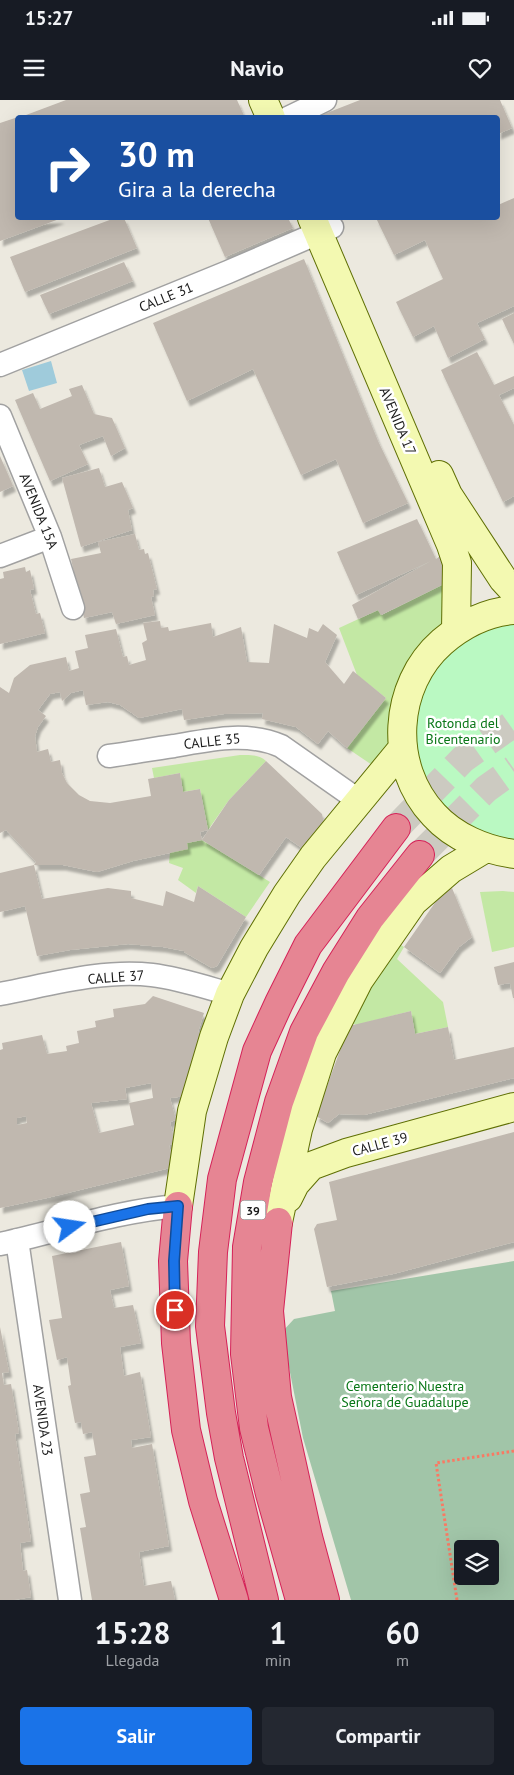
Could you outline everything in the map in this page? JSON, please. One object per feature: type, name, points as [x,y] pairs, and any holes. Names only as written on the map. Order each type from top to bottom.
[{"type":"highway","name":"39","points":[[264,1600],[229,1458],[221,1413],[210,1326],[214,1252],[222,1179],[256,1051],[279,1003],[308,945],[396,828]]},
{"type":"highway","name":"39","points":[[300,1600],[270,1494],[254,1428],[245,1354],[247,1247],[258,1182],[274,1120],[304,1032],[336,972],[370,918],[420,855]]},
{"type":"highway","points":[[178,1206],[174,1261],[176,1334],[186,1430],[203,1501],[234,1600]]},
{"type":"highway","points":[[278,1222],[269,1311],[277,1397],[308,1537],[325,1600]]},
{"type":"main road","points":[[263,100],[269,115]]},
{"type":"main road","points":[[279,100],[286,115]]},
{"type":"main road","name":"AVENIDA 17","points":[[323,224],[448,495],[514,591]]},
{"type":"main road","name":"AVENIDA 17","points":[[323,224],[452,545],[457,563],[456,630]]},
{"type":"main road","points":[[514,610],[473,620],[456,630],[430,653],[412,682],[402,714],[402,749],[408,773],[418,795],[433,815],[452,831],[486,848],[497,852],[514,854]]},
{"type":"main road","points":[[178,1206],[192,1111],[214,1037],[230,994],[254,948],[287,894],[313,857],[358,800],[402,749]]},
{"type":"main road","points":[[278,1222],[298,1129],[322,1053],[360,980],[413,902],[451,869],[486,848]]},
{"type":"main road","name":"CALLE 39","points":[[278,1222],[295,1184],[311,1166],[346,1153],[514,1107]]},
{"type":"street","points":[[293,115],[325,100]]},
{"type":"street","name":"CALLE 31","points":[[0,365],[323,224]]},
{"type":"street","name":"AVENIDA 15A","points":[[0,416],[50,537],[73,608]]},
{"type":"street","points":[[0,556],[50,537]]},
{"type":"street","name":"CALLE 35","points":[[109,756],[208,740],[253,738],[271,741],[358,800]]},
{"type":"street","name":"CALLE 37","points":[[0,994],[102,975],[126,974],[151,974],[230,994]]},
{"type":"street","points":[[8,1242],[123,1214],[178,1206]]},
{"type":"street","name":"AVENIDA 23","points":[[8,1242],[70,1600]]},
{"type":"path","points":[[457,1600],[436,1463],[514,1451]]},
{"type":"green space","points":[[454,579],[454,607],[400,726],[375,767],[347,748],[386,698],[357,675],[339,628],[378,610],[382,615]]},
{"type":"green space","name":"Rotonda del Bicentenario","points":[[514,623],[514,840],[492,837],[466,826],[443,809],[425,784],[411,725],[417,694],[453,645],[480,630]]},
{"type":"green space","points":[[240,755],[257,756],[266,761],[229,800],[208,830],[200,789],[183,792],[180,773],[154,778],[152,768]]},
{"type":"green space","points":[[202,840],[270,882],[246,917],[198,886],[196,893],[178,880],[183,868],[169,863],[170,853],[187,843]]},
{"type":"green space","points":[[480,892],[514,892],[514,947],[492,952]]},
{"type":"green space","points":[[395,941],[404,947],[397,959],[443,1002],[448,1027],[415,1034],[411,1011],[356,1025],[344,1019]]},
{"type":"green space","name":"Cementerio Nuestra Señora de Guadalupe","points":[[514,1261],[514,1600],[351,1600],[303,1438],[282,1332],[294,1319],[335,1311],[331,1291]]},
{"type":"water","points":[[51,361],[57,383],[29,391],[22,370]]},
{"type":"building","points":[[66,100],[237,100],[244,115],[26,115]]},
{"type":"building","points":[[360,100],[500,100],[512,128],[500,133],[500,115],[322,115]]},
{"type":"building","points":[[15,118],[15,220],[57,220],[0,241],[0,123]]},
{"type":"building","points":[[514,198],[514,306],[477,323],[485,339],[448,358],[434,326],[413,337],[396,302],[443,279],[425,240],[394,255],[377,220],[500,220],[500,204]]},
{"type":"building","points":[[110,220],[125,220],[137,248],[25,292],[10,257]]},
{"type":"building","points":[[209,220],[289,220],[293,228],[225,257]]},
{"type":"building","points":[[304,259],[378,441],[408,503],[363,523],[336,459],[301,475],[253,369],[187,401],[153,323]]},
{"type":"building","points":[[124,262],[133,281],[49,314],[40,295]]},
{"type":"building","points":[[514,313],[514,344],[502,319]]},
{"type":"building","points":[[477,352],[494,385],[514,376],[514,388],[499,395],[514,425],[514,496],[503,502],[441,370]]},
{"type":"building","points":[[82,385],[94,414],[112,418],[125,448],[111,456],[103,436],[79,445],[88,464],[50,481],[15,400],[33,393],[40,409],[72,396],[69,389]]},
{"type":"building","points":[[0,456],[13,486],[0,492]]},
{"type":"building","points":[[99,468],[105,487],[122,482],[133,508],[128,510],[132,530],[81,547],[62,478]]},
{"type":"building","points":[[417,519],[436,559],[443,554],[454,579],[381,615],[378,610],[358,619],[352,605],[431,561],[356,595],[337,552]]},
{"type":"building","points":[[135,534],[139,550],[144,549],[145,554],[148,553],[157,589],[153,590],[154,596],[151,597],[155,615],[116,624],[112,612],[84,618],[71,559],[101,553],[98,542]]},
{"type":"building","points":[[25,567],[26,572],[30,570],[34,589],[30,590],[36,614],[40,613],[45,633],[0,644],[0,579],[4,578],[3,572]]},
{"type":"building","points":[[160,621],[161,628],[168,627],[169,631],[211,623],[213,637],[241,627],[247,662],[269,663],[274,624],[307,638],[309,628],[318,632],[323,624],[337,635],[325,662],[344,684],[353,671],[386,698],[347,748],[328,731],[318,744],[296,727],[262,719],[263,713],[224,714],[184,720],[182,709],[139,718],[120,705],[108,702],[86,705],[83,690],[71,693],[62,701],[60,692],[50,694],[38,710],[46,716],[38,727],[35,736],[37,752],[48,749],[51,762],[60,760],[62,773],[67,783],[79,795],[90,801],[110,803],[151,796],[148,779],[180,773],[183,792],[200,789],[208,830],[200,832],[202,840],[187,843],[188,849],[133,861],[97,872],[63,865],[34,865],[36,862],[6,830],[0,833],[0,687],[9,693],[14,678],[30,665],[66,657],[69,671],[79,668],[75,651],[88,648],[85,635],[116,629],[123,657],[127,656],[129,665],[146,660],[142,643],[147,640],[143,623]]},
{"type":"building","points":[[266,761],[322,814],[324,824],[302,848],[286,837],[259,875],[202,840],[229,800]]},
{"type":"building","points":[[34,865],[42,899],[108,888],[131,891],[131,898],[163,906],[166,891],[194,902],[198,886],[246,917],[217,966],[212,968],[184,951],[128,944],[70,950],[37,956],[25,906],[0,912],[0,873]]},
{"type":"building","points":[[452,888],[472,937],[459,947],[440,973],[404,947],[439,897]]},
{"type":"building","points":[[514,962],[513,998],[510,983],[498,985],[494,967]]},
{"type":"building","points":[[153,996],[204,1013],[198,1032],[201,1033],[186,1096],[170,1098],[176,1120],[170,1122],[175,1144],[169,1145],[174,1167],[0,1208],[0,1050],[3,1049],[2,1043],[42,1035],[47,1054],[67,1051],[66,1046],[79,1043],[77,1031],[96,1027],[95,1021],[114,1017],[113,1009],[145,1004]],"holes":[[[151,1083],[153,1098],[129,1103],[134,1125],[99,1133],[91,1103],[127,1099],[125,1088]],[[26,1116],[27,1123],[17,1125],[17,1118]]]},
{"type":"building","points":[[411,1011],[415,1034],[448,1027],[454,1060],[514,1047],[514,1078],[364,1115],[339,1114],[328,1123],[316,1116],[349,1026]]},
{"type":"building","points":[[514,1132],[514,1242],[393,1274],[327,1287],[314,1229],[317,1224],[337,1220],[329,1182]]},
{"type":"building","points":[[121,1242],[129,1286],[110,1290],[114,1308],[133,1305],[141,1343],[120,1347],[124,1376],[140,1372],[151,1437],[131,1440],[132,1448],[152,1444],[169,1546],[139,1552],[144,1586],[171,1581],[175,1600],[92,1600],[80,1528],[86,1527],[80,1494],[90,1492],[84,1457],[96,1455],[92,1432],[83,1434],[81,1422],[75,1423],[68,1386],[71,1385],[67,1357],[57,1360],[49,1320],[62,1318],[52,1256]]},
{"type":"building","points":[[0,1327],[9,1372],[2,1373],[4,1385],[11,1384],[19,1433],[15,1434],[31,1541],[20,1543],[23,1571],[27,1570],[31,1597],[14,1600],[0,1600]]},
{"type":"tunnel","points":[[396,828],[463,759],[514,723]]},
{"type":"tunnel","points":[[420,855],[486,789],[514,769]]},
{"type":"route","points":[[70,1227],[148,1209],[178,1206],[174,1261],[175,1310]]}]
